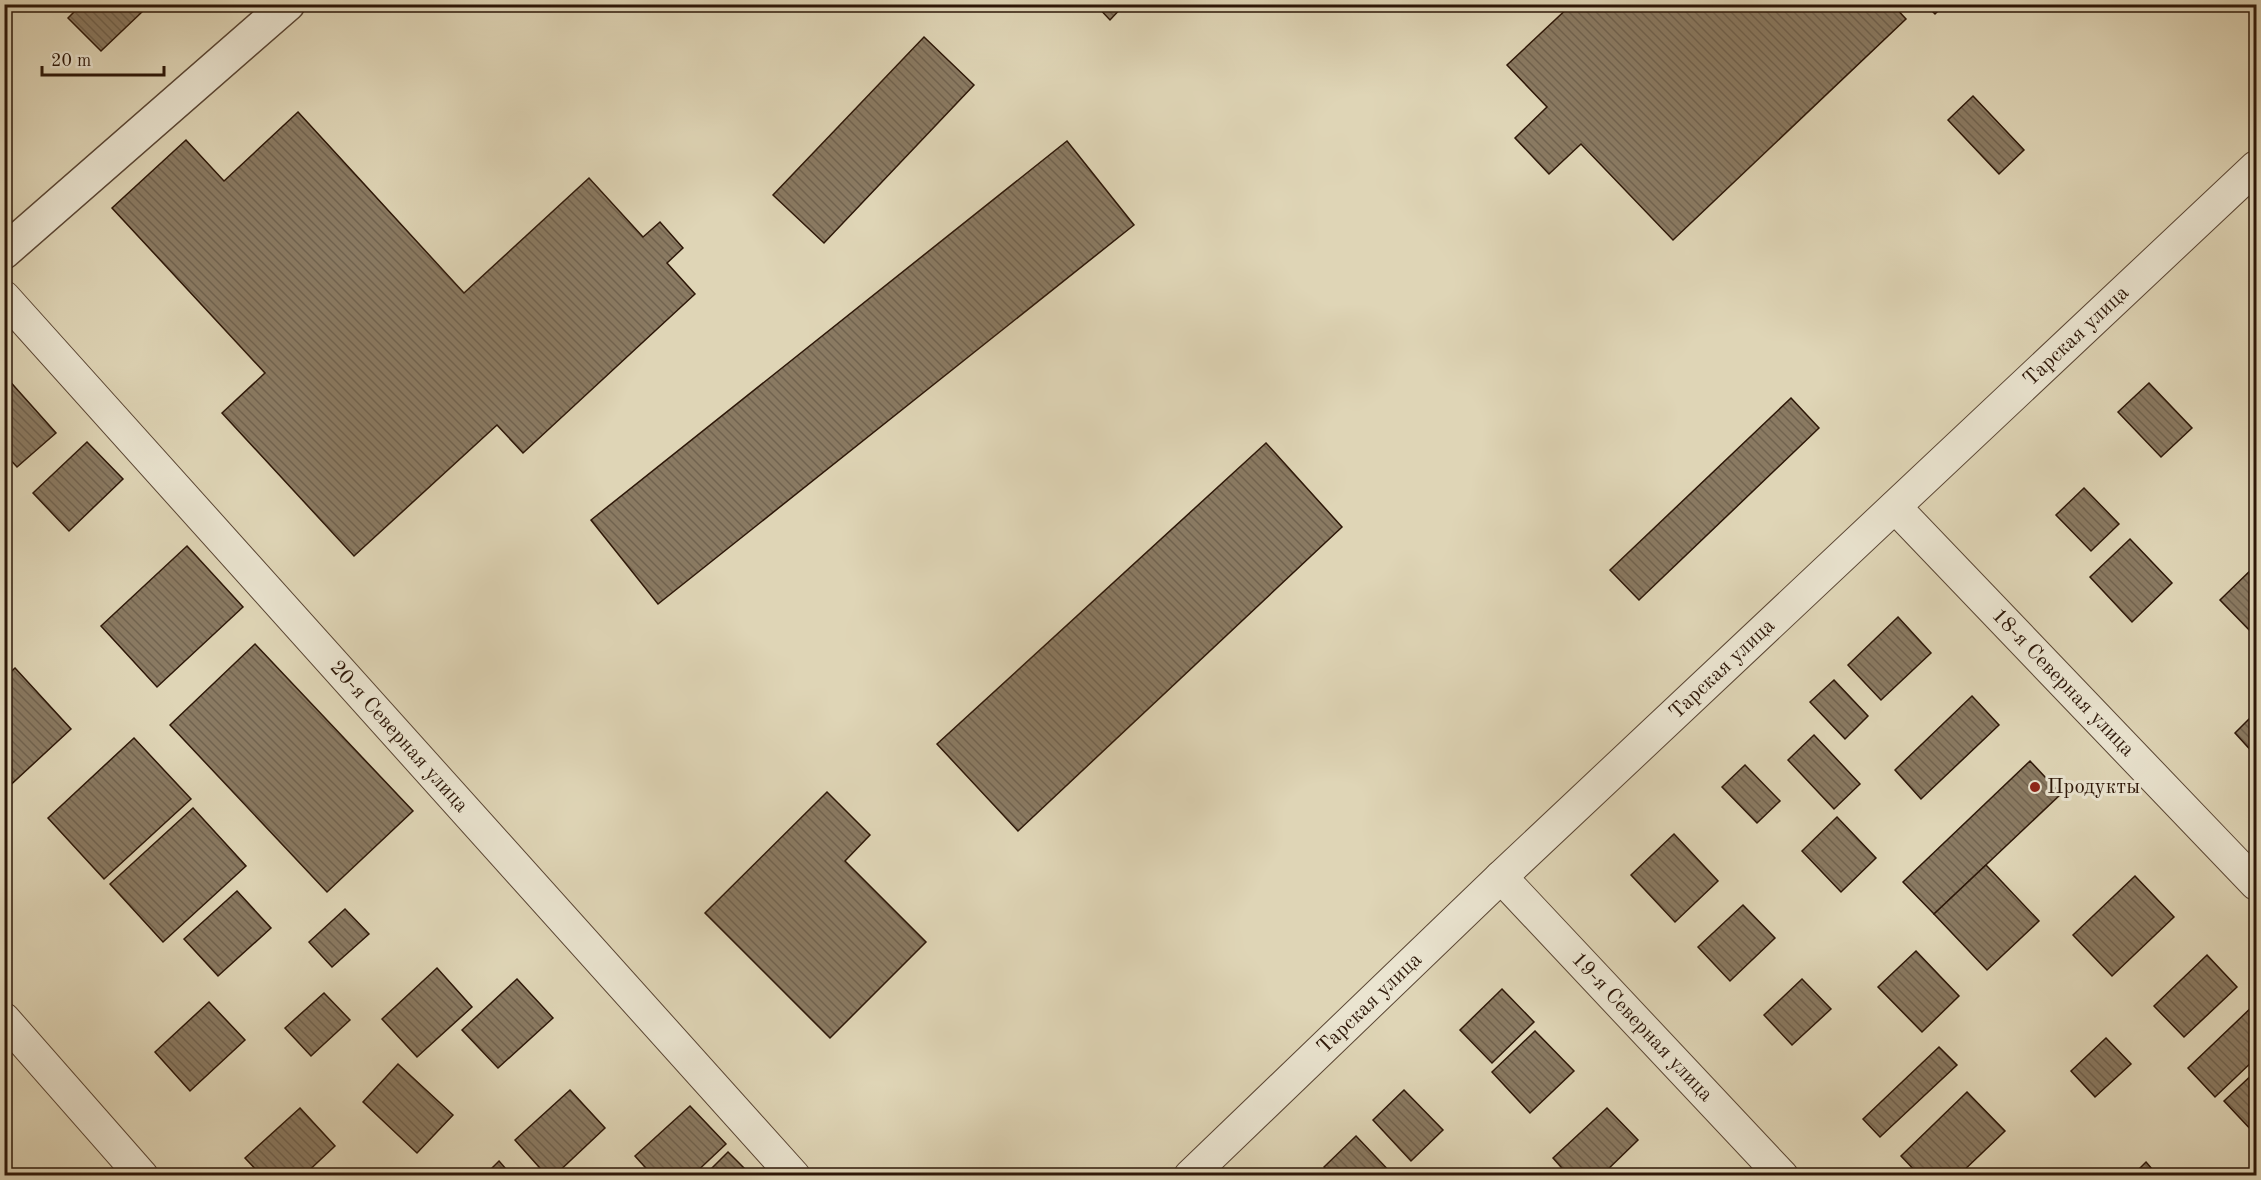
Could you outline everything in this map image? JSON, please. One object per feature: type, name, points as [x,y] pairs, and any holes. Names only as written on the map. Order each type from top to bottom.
[{"type":"street","points":[[4,252],[288,4]]},
{"type":"street","name":"Тарская улица","points":[[1190,1176],[1501,877],[2256,167]]},
{"type":"street","name":"20-я Северная улица","points":[[4,297],[794,1176]]},
{"type":"street","name":"18-я Северная улица","points":[[1894,507],[2256,884]]},
{"type":"street","name":"19-я Северная улица","points":[[1501,877],[1782,1176]]},
{"type":"street","points":[[4,1019],[142,1176]]},
{"type":"building","points":[[82,4],[137,4],[143,11],[101,51],[68,18]]},
{"type":"building","points":[[1095,4],[1125,4],[1110,20]]},
{"type":"building","points":[[1572,4],[1892,4],[1906,19],[1673,240],[1581,144],[1549,174],[1515,138],[1547,107],[1507,65]]},
{"type":"building","points":[[1925,4],[1945,4],[1935,14]]},
{"type":"building","points":[[924,37],[974,85],[824,243],[773,195]]},
{"type":"building","points":[[1973,96],[2024,150],[1999,174],[1948,120]]},
{"type":"building","points":[[298,112],[464,293],[589,178],[643,237],[660,222],[683,248],[667,263],[695,294],[523,453],[497,425],[354,556],[222,413],[265,373],[112,208],[186,140],[224,181]]},
{"type":"building","points":[[1067,141],[1134,225],[658,604],[591,520]]},
{"type":"building","points":[[6,377],[56,433],[17,467],[4,453],[4,379]]},
{"type":"building","points":[[2149,383],[2192,428],[2161,457],[2118,412]]},
{"type":"building","points":[[1791,398],[1819,428],[1639,600],[1610,570]]},
{"type":"building","points":[[87,442],[123,479],[69,531],[33,493]]},
{"type":"building","points":[[1266,443],[1342,527],[1018,831],[937,744]]},
{"type":"building","points":[[2084,488],[2119,524],[2091,551],[2056,515]]},
{"type":"building","points":[[2130,539],[2172,583],[2132,622],[2090,577]]},
{"type":"building","points":[[187,546],[243,607],[157,687],[101,626]]},
{"type":"building","points":[[2256,565],[2256,626],[2251,632],[2220,600]]},
{"type":"building","points":[[1898,617],[1931,653],[1881,700],[1848,665]]},
{"type":"building","points":[[255,644],[413,811],[327,892],[170,725]]},
{"type":"building","points":[[15,668],[71,729],[4,791],[4,678]]},
{"type":"building","points":[[1834,680],[1868,716],[1845,739],[1810,702]]},
{"type":"building","points":[[1972,696],[1999,725],[1921,799],[1895,770]]},
{"type":"building","points":[[2256,712],[2256,756],[2235,733]]},
{"type":"building","points":[[1814,735],[1860,784],[1834,809],[1788,760]]},
{"type":"building","points":[[134,738],[191,799],[104,879],[48,818]]},
{"type":"building","points":[[2030,761],[2061,794],[1934,914],[1903,882]]},
{"type":"building","points":[[1745,765],[1780,801],[1757,823],[1722,787]]},
{"type":"building","points":[[827,792],[870,835],[845,861],[926,942],[830,1038],[705,913]]},
{"type":"building","points":[[193,808],[246,866],[163,942],[110,884]]},
{"type":"building","points":[[1837,817],[1876,858],[1841,892],[1802,851]]},
{"type":"building","points":[[1674,834],[1718,881],[1675,922],[1631,875]]},
{"type":"building","points":[[1986,865],[2039,921],[1987,970],[1934,914]]},
{"type":"building","points":[[2135,876],[2174,917],[2112,976],[2073,935]]},
{"type":"building","points":[[237,891],[271,928],[218,976],[184,939]]},
{"type":"building","points":[[1743,905],[1775,938],[1730,981],[1698,947]]},
{"type":"building","points":[[345,909],[369,934],[332,967],[309,942]]},
{"type":"building","points":[[1916,951],[1959,996],[1922,1032],[1878,987]]},
{"type":"building","points":[[2207,955],[2237,987],[2184,1037],[2154,1006]]},
{"type":"building","points":[[437,968],[472,1007],[417,1057],[382,1019]]},
{"type":"building","points":[[517,979],[553,1018],[498,1068],[462,1030]]},
{"type":"building","points":[[1802,979],[1831,1009],[1792,1045],[1764,1015]]},
{"type":"building","points":[[1502,989],[1534,1022],[1492,1063],[1460,1030]]},
{"type":"building","points":[[324,993],[350,1020],[311,1056],[285,1028]]},
{"type":"building","points":[[209,1002],[245,1040],[190,1091],[155,1052]]},
{"type":"building","points":[[2254,1005],[2256,1008],[2256,1058],[2215,1097],[2188,1068]]},
{"type":"building","points":[[1535,1031],[1574,1071],[1530,1113],[1492,1072]]},
{"type":"building","points":[[2106,1038],[2131,1064],[2095,1097],[2071,1071]]},
{"type":"building","points":[[1939,1047],[1957,1065],[1880,1137],[1863,1119]]},
{"type":"building","points":[[398,1064],[453,1115],[417,1153],[363,1102]]},
{"type":"building","points":[[2256,1071],[2256,1135],[2224,1101]]},
{"type":"building","points":[[570,1090],[605,1128],[554,1176],[547,1176],[515,1140]]},
{"type":"building","points":[[1404,1090],[1443,1130],[1411,1161],[1373,1120]]},
{"type":"building","points":[[1967,1092],[2005,1131],[1958,1176],[1920,1176],[1901,1156]]},
{"type":"building","points":[[690,1106],[726,1144],[692,1176],[653,1176],[635,1156]]},
{"type":"building","points":[[300,1108],[335,1146],[303,1176],[262,1176],[245,1158]]},
{"type":"building","points":[[1607,1108],[1638,1140],[1601,1176],[1569,1176],[1553,1158]]},
{"type":"building","points":[[1356,1136],[1394,1176],[1332,1176],[1324,1167]]},
{"type":"building","points":[[728,1152],[752,1176],[704,1176]]},
{"type":"building","points":[[499,1161],[512,1176],[484,1176]]},
{"type":"building","points":[[2146,1162],[2158,1176],[2132,1176]]},
{"type":"place","name":"Продукты","points":[[2035,787]]}]
